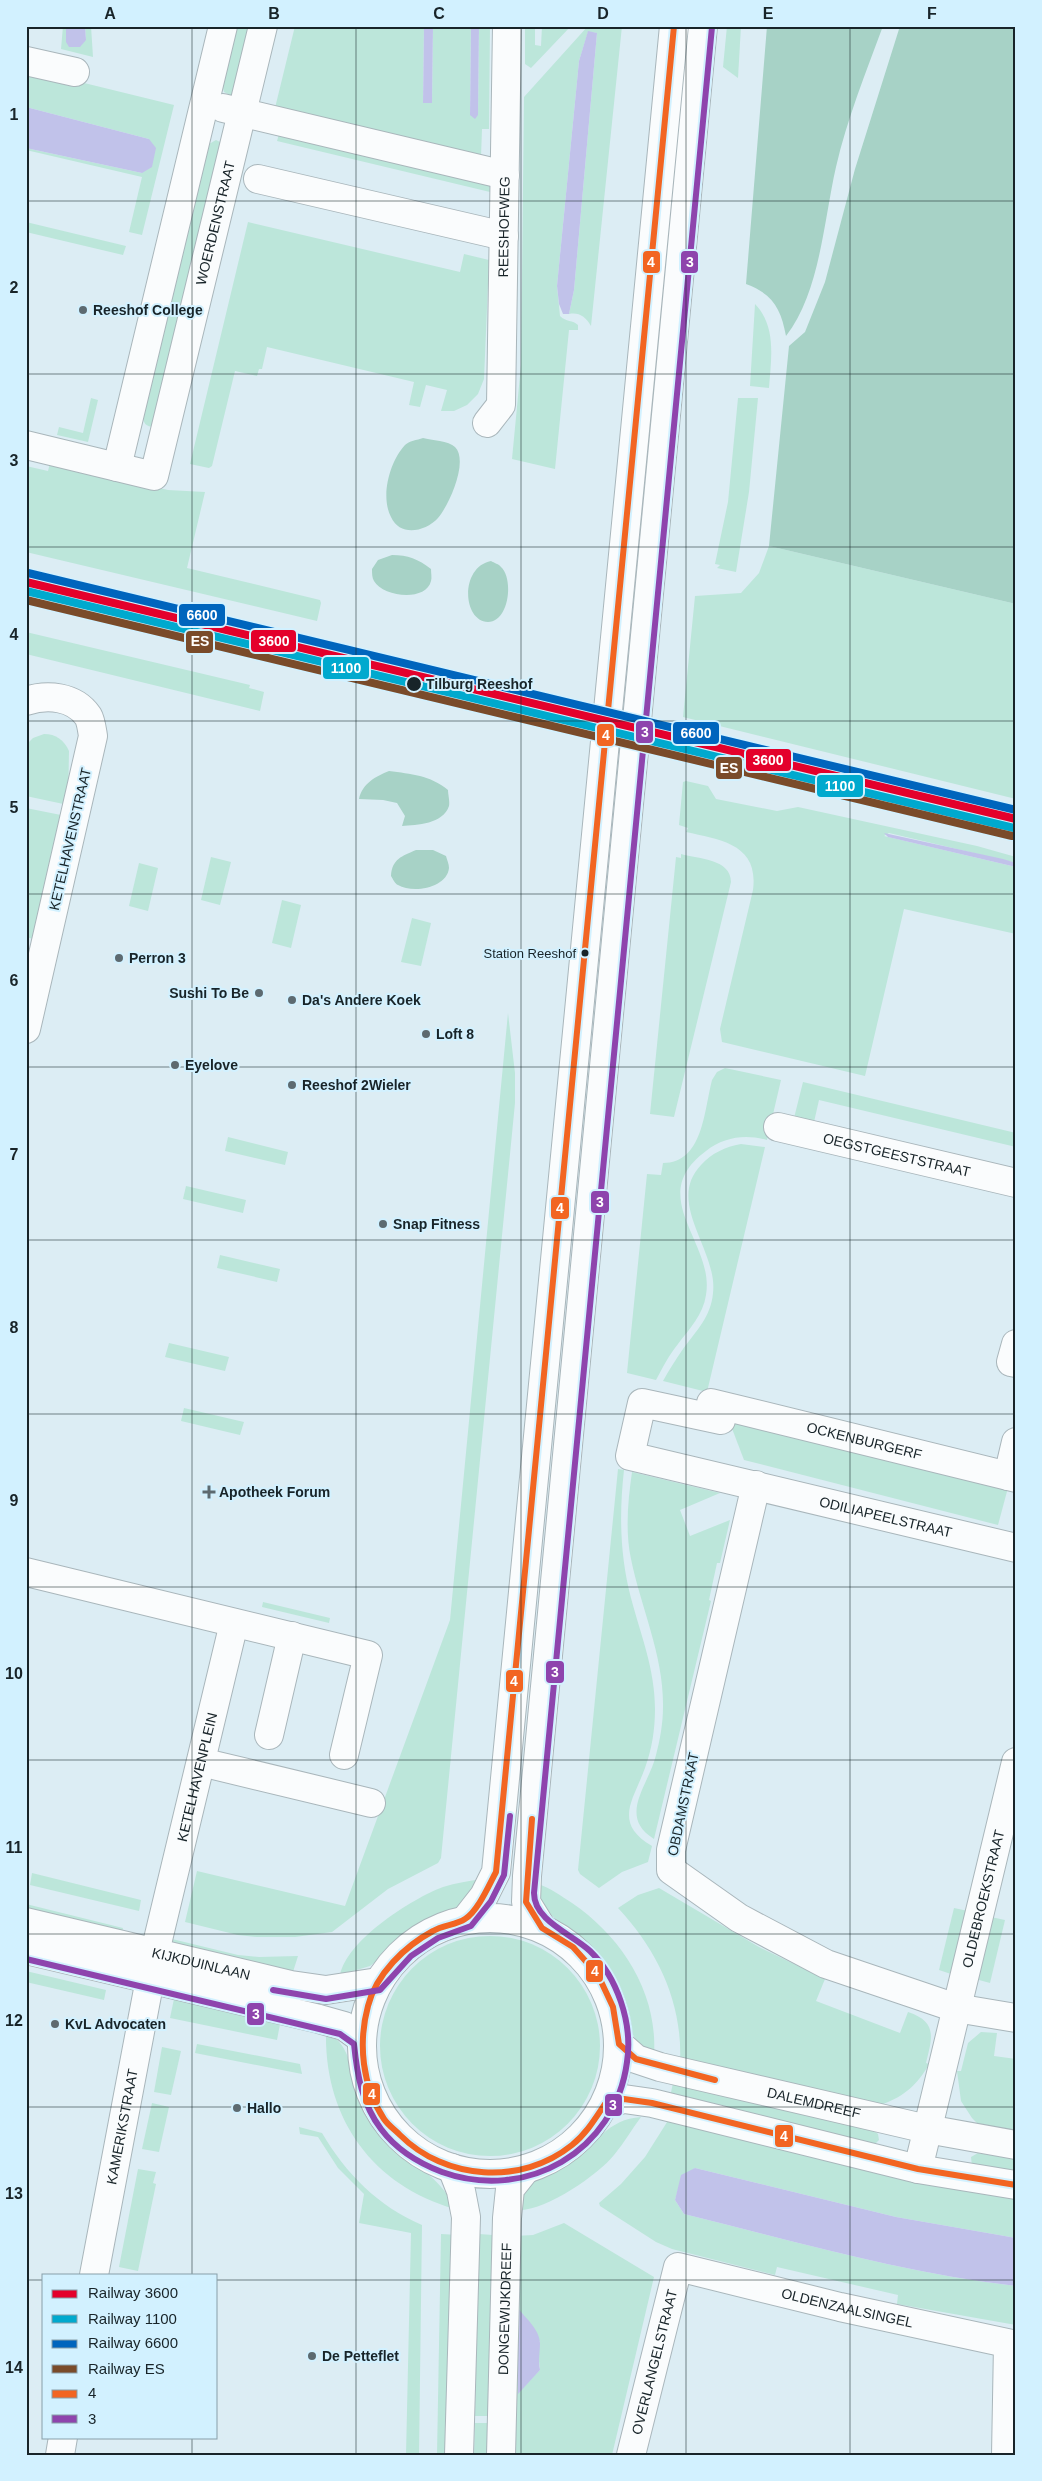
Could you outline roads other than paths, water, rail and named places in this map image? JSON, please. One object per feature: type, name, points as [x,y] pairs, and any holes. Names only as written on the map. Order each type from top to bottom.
[{"type":"street","points":[[26,445],[117,467],[223,26]]},
{"type":"street","name":"WOERDENSTRAAT","points":[[117,467],[154,476],[263,26]]},
{"type":"street","name":"REESHOFWEG","points":[[487,423],[501,405],[508,26]]},
{"type":"street","points":[[466,1919],[484,1896],[496,1872],[674,26]]},
{"type":"street","points":[[542,1928],[526,1902],[527,1876],[703,26]]},
{"type":"street","points":[[26,61],[75,72]]},
{"type":"street","points":[[205,104],[505,175]]},
{"type":"street","points":[[258,179],[504,236]]},
{"type":"street","name":"KETELHAVENSTRAAT","points":[[26,701],[43,696],[60,698],[77,705],[89,717],[93,736],[35,957],[26,1029]]},
{"type":"street","name":"OEGSTGEESTSTRAAT","points":[[778,1127],[1016,1183]]},
{"type":"street","points":[[1016,1344],[1011,1362],[1016,1363]]},
{"type":"street","name":"OCKENBURGERF","points":[[756,1485],[630,1456],[642,1403],[716,1412],[1012,1477]]},
{"type":"street","points":[[1012,1477],[1016,1442]]},
{"type":"street","name":"ODILIAPEELSTRAAT","points":[[756,1485],[1016,1548]]},
{"type":"street","name":"OBDAMSTRAAT","points":[[756,1485],[672,1850],[671,1870],[739,1918],[826,1964],[956,2008],[1016,2018]]},
{"type":"street","points":[[26,1572],[368,1654],[344,1755]]},
{"type":"street","name":"KETELHAVENPLEIN","points":[[157,1942],[234,1623]]},
{"type":"street","points":[[269,1735],[292,1636]]},
{"type":"street","points":[[201,1762],[371,1803]]},
{"type":"street","name":"OLDEBROEKSTRAAT","points":[[956,2008],[1016,1762]]},
{"type":"street","points":[[504,1918],[542,1928],[573,1947],[598,1975],[613,2007],[619,2044],[616,2075],[605,2104],[591,2126],[572,2145],[550,2159],[526,2169],[489,2174],[452,2168],[414,2149],[384,2119],[366,2081],[362,2039],[368,2005],[378,1982],[405,1949],[434,1930],[466,1919],[504,1918]]},
{"type":"street","name":"KIJKDUINLAAN","points":[[26,1922],[157,1942],[291,1985],[326,1990],[378,1982]]},
{"type":"street","name":"KIJKDUINLAAN","points":[[26,1950],[319,2019],[344,2026],[362,2039]]},
{"type":"street","name":"KAMERIKSTRAAT","points":[[94,2274],[150,1979]]},
{"type":"street","points":[[918,2169],[956,2008]]},
{"type":"street","name":"DALEMDREEF","points":[[619,2044],[636,2059],[660,2068],[927,2129],[1016,2145]]},
{"type":"street","points":[[605,2104],[624,2099],[652,2103],[918,2169],[1016,2185]]},
{"type":"street","points":[[452,2168],[461,2191],[466,2217],[459,2455]]},
{"type":"street","name":"DONGEWIJKDREEF","points":[[501,2455],[506,2218],[510,2189],[526,2169]]},
{"type":"street","name":"OLDENZAALSINGEL","points":[[678,2267],[1012,2345]]},
{"type":"street","name":"OVERLANGELSTRAAT","points":[[631,2455],[678,2267]]},
{"type":"street","points":[[1006,2455],[1012,2345]]},
{"type":"street","points":[[60,2455],[63,2438]]},
{"type":"water","points":[[66,26],[85,26],[86,40],[80,47],[69,47],[66,42]]},
{"type":"water","points":[[424,26],[433,26],[432,103],[423,103]]},
{"type":"water","points":[[471,26],[479,26],[478,115],[475,119],[470,115]]},
{"type":"water","points":[[588,31],[597,33],[574,290],[569,314],[563,314],[559,304],[557,286],[579,61]]},
{"type":"water","points":[[26,107],[149,139],[156,148],[152,167],[142,173],[26,148]]},
{"type":"water","points":[[884,833],[1003,859],[1016,863],[1016,867],[888,837]]},
{"type":"water","points":[[695,2168],[896,2217],[1016,2238],[1016,2286],[890,2265],[684,2214],[675,2200],[681,2175]]},
{"type":"water","points":[[517,2307],[534,2328],[540,2343],[540,2370],[518,2394]]},
{"type":"rail line","name":"6600","points":[[28,573],[1016,810]]},
{"type":"rail line","name":"3600","points":[[26,582],[1016,819]]},
{"type":"rail line","name":"1100","points":[[26,591],[1014,828]]},
{"type":"rail line","name":"ES","points":[[26,600],[1012,836]]},
{"type":"place","name":"Reeshof College","points":[[83,310]]},
{"type":"place","name":"Tilburg Reeshof","points":[[414,684]]},
{"type":"place","name":"Station Reeshof","points":[[585,953]]},
{"type":"place","name":"Perron 3","points":[[119,958]]},
{"type":"place","name":"Sushi To Be","points":[[259,993]]},
{"type":"place","name":"Da's Andere Koek","points":[[292,1000]]},
{"type":"place","name":"Loft 8","points":[[426,1034]]},
{"type":"place","name":"Eyelove","points":[[175,1065]]},
{"type":"place","name":"Reeshof 2Wieler","points":[[292,1085]]},
{"type":"place","name":"Snap Fitness","points":[[383,1224]]},
{"type":"place","name":"Apotheek Forum","points":[[209,1492]]},
{"type":"place","name":"KvL Advocaten","points":[[55,2024]]},
{"type":"place","name":"Hallo","points":[[237,2108]]},
{"type":"place","name":"De Petteflet","points":[[312,2356]]}]
